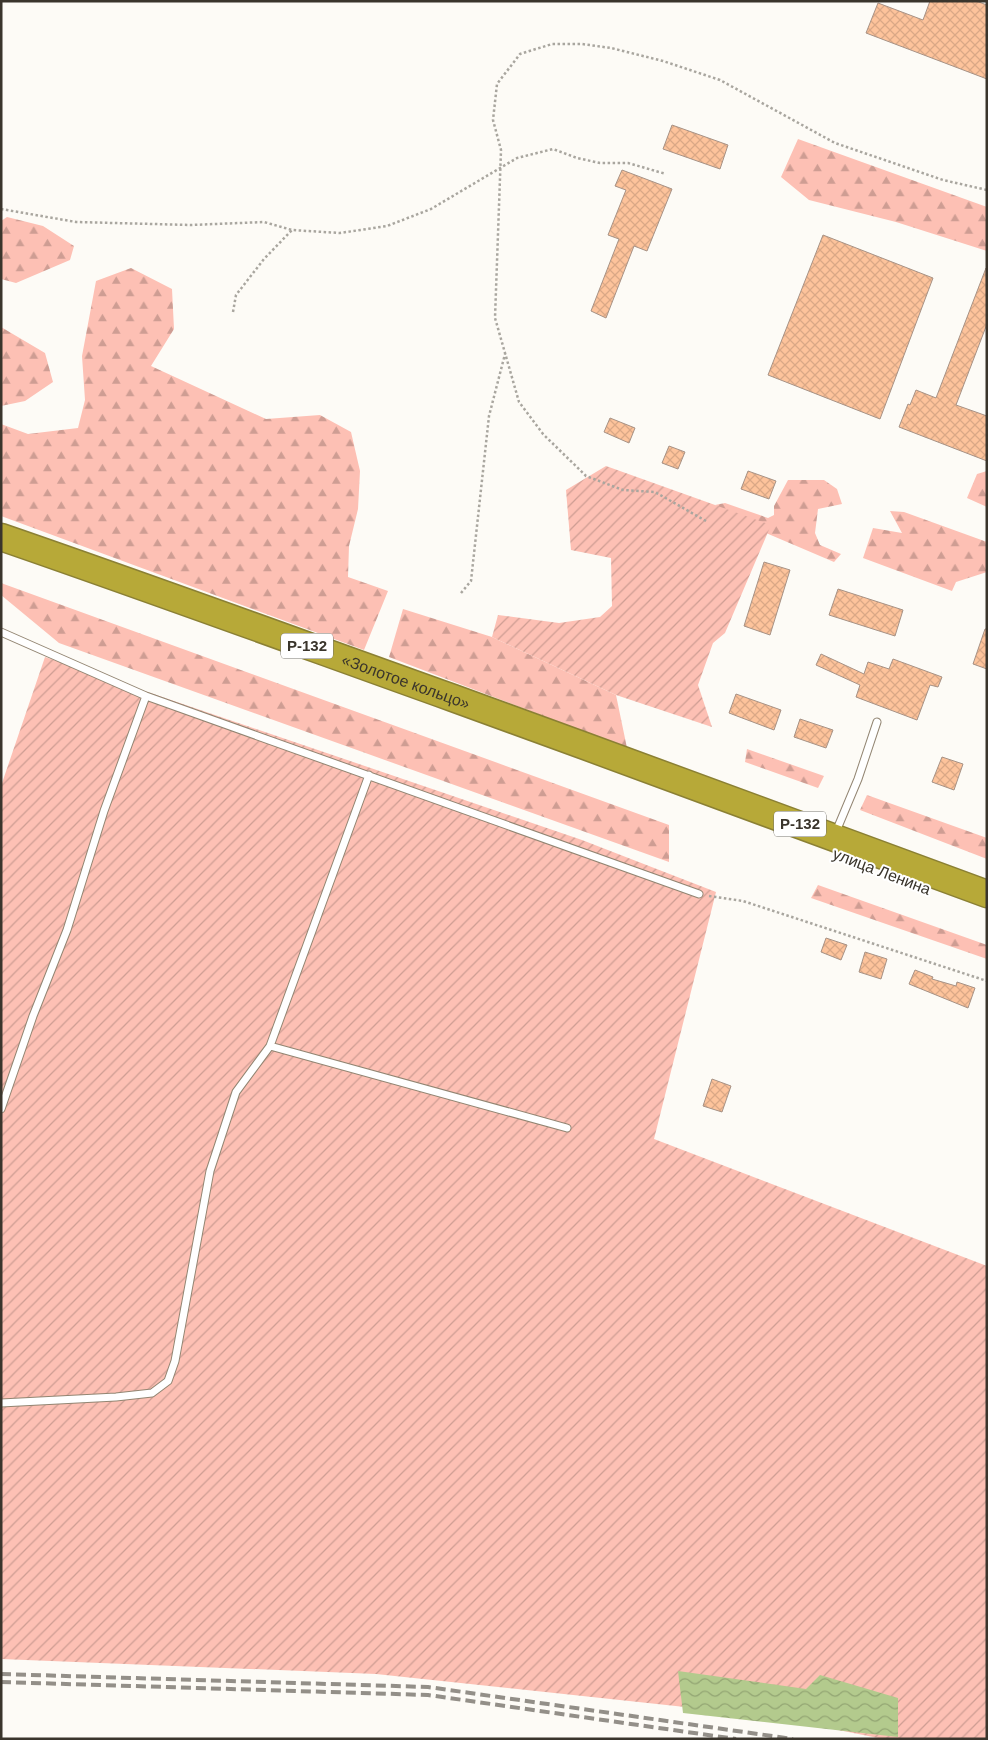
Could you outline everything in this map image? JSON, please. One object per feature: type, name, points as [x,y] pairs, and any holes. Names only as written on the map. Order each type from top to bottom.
[{"type":"highway","name":"«Золотое кольцо»","points":[[1,538],[114,576],[610,764]]},
{"type":"highway","name":"«Золотое кольцо»","points":[[1,556],[610,764]]},
{"type":"highway","name":"улица Ленина","points":[[610,764],[834,836],[987,894]]},
{"type":"highway","name":"улица Ленина","points":[[610,764],[828,851],[987,910]]},
{"type":"lane","points":[[1,632],[146,696],[699,894]]},
{"type":"lane","points":[[1,1109],[33,1016],[67,930],[104,811],[146,696]]},
{"type":"lane","points":[[834,836],[858,779],[877,722]]},
{"type":"lane","points":[[1,1403],[116,1397],[152,1393],[168,1381],[175,1361],[210,1171],[236,1092],[270,1046],[369,775]]},
{"type":"lane","points":[[270,1046],[567,1128]]},
{"type":"path","points":[[706,521],[656,492],[623,490],[586,476],[543,434],[519,402],[495,318],[501,150],[493,120],[498,84],[520,54],[552,44],[582,44],[612,48],[664,62],[720,80],[835,143],[943,180],[987,190]]},
{"type":"path","points":[[1,209],[76,222],[191,225],[264,222],[292,230],[340,233],[387,226],[431,209],[517,158],[552,148],[577,158],[600,163],[628,163],[666,174]]},
{"type":"path","points":[[233,312],[236,296],[264,259],[292,230]]},
{"type":"path","points":[[461,593],[472,581],[489,416],[505,352]]},
{"type":"path","points":[[699,894],[743,901],[987,981]]},
{"type":"green space","points":[[798,139],[987,207],[987,251],[896,222],[809,200],[781,177]]},
{"type":"green space","points":[[7,217],[43,226],[74,246],[70,260],[16,283],[1,279],[1,221]]},
{"type":"green space","points":[[131,268],[172,289],[174,329],[151,366],[266,419],[320,415],[351,432],[360,471],[358,509],[349,546],[348,577],[388,591],[364,650],[1,516],[1,424],[28,434],[78,428],[85,400],[82,356],[96,281]]},
{"type":"green space","points":[[1,327],[45,353],[53,382],[25,401],[1,406]]},
{"type":"green space","points":[[606,466],[771,525],[725,633],[713,643],[698,685],[712,727],[616,695],[492,637],[498,615],[559,623],[600,617],[612,606],[611,558],[571,550],[566,490]]},
{"type":"green space","points":[[987,471],[987,507],[967,498],[977,474]]},
{"type":"green space","points":[[788,480],[824,480],[837,489],[842,504],[818,509],[815,533],[820,545],[841,554],[834,562],[766,533],[715,505],[725,503],[768,518],[774,515],[774,506]]},
{"type":"green space","points":[[890,511],[904,512],[987,542],[987,572],[956,582],[952,591],[863,558],[873,528],[902,533]]},
{"type":"green space","points":[[1,583],[669,825],[669,862],[59,643],[1,595]]},
{"type":"green space","points":[[403,609],[492,637],[616,695],[627,748],[389,657]]},
{"type":"green space","points":[[45,657],[582,840],[716,892],[654,1139],[987,1266],[987,1739],[883,1739],[769,1716],[376,1674],[1,1659],[1,786]]},
{"type":"green space","points":[[747,749],[824,776],[818,788],[745,762]]},
{"type":"green space","points":[[867,795],[987,838],[987,859],[860,810]]},
{"type":"green space","points":[[818,885],[987,945],[987,959],[811,898]]},
{"type":"water","points":[[678,1671],[806,1689],[820,1675],[898,1698],[898,1737],[683,1713]]},
{"type":"building","points":[[930,1],[976,1],[987,5],[987,79],[866,33],[878,3],[923,20]]},
{"type":"building","points":[[672,125],[728,145],[720,169],[663,149]]},
{"type":"building","points":[[622,170],[672,189],[647,251],[634,246],[606,318],[591,311],[619,239],[608,235],[626,190],[615,186]]},
{"type":"building","points":[[823,235],[933,278],[880,419],[768,375]]},
{"type":"building","points":[[986,268],[987,324],[956,405],[987,416],[987,461],[899,427],[916,390],[936,398]]},
{"type":"building","points":[[610,418],[635,428],[629,443],[604,432]]},
{"type":"building","points":[[669,446],[685,452],[678,469],[662,463]]},
{"type":"building","points":[[748,471],[776,481],[769,499],[741,489]]},
{"type":"building","points":[[764,562],[790,570],[770,635],[744,626]]},
{"type":"building","points":[[838,589],[903,610],[895,636],[829,615]]},
{"type":"building","points":[[985,629],[987,629],[987,669],[973,664]]},
{"type":"building","points":[[821,654],[864,674],[868,662],[889,669],[893,659],[942,677],[938,687],[930,685],[917,720],[856,697],[860,685],[816,665]]},
{"type":"building","points":[[736,694],[781,710],[774,730],[729,713]]},
{"type":"building","points":[[800,719],[833,730],[826,748],[794,737]]},
{"type":"building","points":[[942,757],[963,764],[954,790],[932,782]]},
{"type":"building","points":[[826,938],[847,945],[841,960],[821,952]]},
{"type":"building","points":[[865,952],[887,959],[881,979],[859,972]]},
{"type":"building","points":[[915,970],[933,977],[932,979],[956,986],[957,982],[975,988],[968,1008],[909,984]]},
{"type":"building","points":[[712,1079],[731,1086],[722,1112],[703,1106]]},
{"type":"railway","points":[[1,1674],[428,1687],[793,1739]]},
{"type":"railway","points":[[1,1682],[428,1695],[736,1739]]}]
